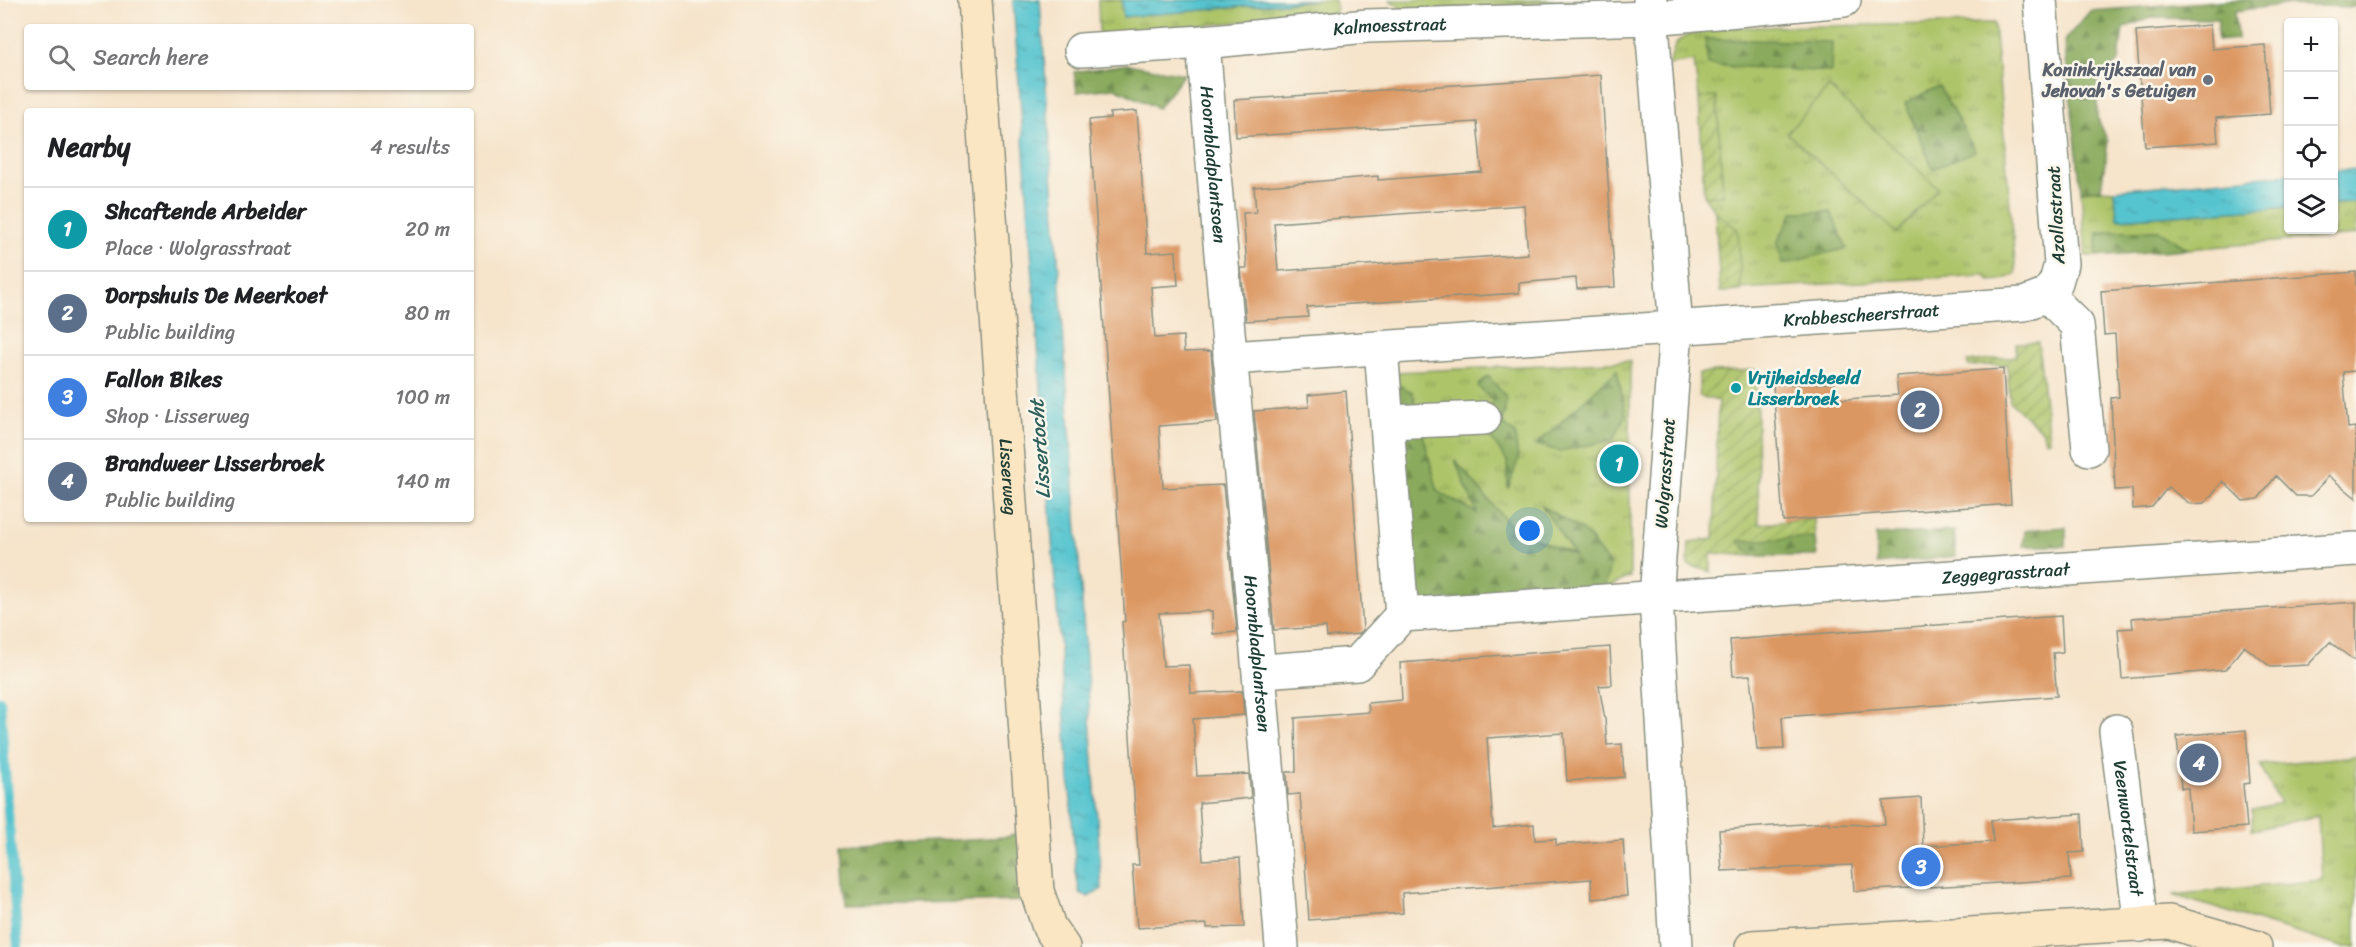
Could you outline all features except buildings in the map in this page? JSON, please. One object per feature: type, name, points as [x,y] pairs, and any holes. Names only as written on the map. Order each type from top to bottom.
[{"type":"street","name":"Lisserweg","points":[[975,0],[1036,891],[1049,927],[1063,947]]},
{"type":"street","name":"Kalmoesstraat","points":[[1081,50],[1203,42],[1366,13],[1651,9],[1844,0]]},
{"type":"street","name":"Azollastraat","points":[[2040,0],[2061,264],[2056,282],[2047,295]]},
{"type":"street","name":"Wolgrasstraat","points":[[1651,9],[1676,329],[1656,598],[1676,947]]},
{"type":"street","name":"Hoornbladplantsoen","points":[[1203,42],[1261,683],[1282,947]]},
{"type":"street","name":"Krabbescheerstraat","points":[[1676,329],[2025,304],[2047,295]]},
{"type":"street","points":[[2047,295],[2077,325],[2089,449]]},
{"type":"street","points":[[1230,358],[1676,329]]},
{"type":"street","points":[[1381,348],[1402,615],[1656,598]]},
{"type":"street","points":[[1388,422],[1484,418]]},
{"type":"street","name":"Zeggegrasstraat","points":[[1656,598],[2356,549]]},
{"type":"street","name":"Hoornbladplantsoen","points":[[1277,670],[1357,664],[1402,615]]},
{"type":"street","name":"Veenwortelstraat","points":[[2116,731],[2141,925]]},
{"type":"street","points":[[1752,947],[2169,922],[2255,947]]},
{"type":"green space","points":[[1098,0],[1122,0],[1123,17],[1318,0],[1335,0],[1336,13],[1099,35]]},
{"type":"green space","points":[[1390,0],[1584,0],[1405,11]]},
{"type":"green space","points":[[2232,0],[2356,0],[2356,7],[2280,5],[2235,11],[2237,39],[2217,41],[2218,19],[2150,18],[2123,28],[2119,61],[2097,82],[2097,117],[2108,141],[2101,189],[2081,191],[2064,41],[2090,11]]},
{"type":"green space","points":[[1994,23],[2016,274],[2001,280],[1990,281],[1985,275],[1723,290],[1715,211],[1704,196],[1701,113],[1694,61],[1669,65],[1675,47],[1681,39],[1699,33],[1699,28]]},
{"type":"green space","points":[[1705,39],[1832,42],[1831,72],[1708,65]]},
{"type":"green space","points":[[1127,64],[1184,74],[1158,108],[1115,88],[1077,92],[1074,72]]},
{"type":"green space","points":[[1939,86],[1975,151],[1933,169],[1905,103]]},
{"type":"green space","points":[[1829,87],[1938,188],[1897,233],[1787,133]]},
{"type":"green space","points":[[1717,97],[1723,195],[1704,196],[1699,98]]},
{"type":"green space","points":[[2115,190],[2118,219],[2284,207],[2284,234],[2338,234],[2338,204],[2356,203],[2356,235],[2188,249],[2158,230],[2098,233],[2096,256],[2086,256],[2081,191]]},
{"type":"green space","points":[[1715,211],[1738,230],[1741,291],[1720,292]]},
{"type":"green space","points":[[1793,212],[1831,212],[1847,248],[1783,264],[1777,243]]},
{"type":"green space","points":[[2158,230],[2188,249],[2096,256],[2098,232]]},
{"type":"green space","points":[[2038,342],[2049,440],[2045,441],[2043,432],[2010,402],[2007,364],[1969,366],[1967,362],[2016,356],[2016,343]]},
{"type":"green space","points":[[1630,361],[1630,577],[1604,589],[1544,507],[1575,555],[1513,529],[1456,462],[1478,514],[1437,492],[1412,392],[1396,384],[1397,372]]},
{"type":"green space","points":[[1617,370],[1626,415],[1613,440],[1560,451],[1536,445]]},
{"type":"green space","points":[[1756,370],[1759,524],[1814,519],[1815,537],[1738,541],[1753,556],[1711,553],[1711,572],[1688,565],[1689,542],[1714,539],[1718,401],[1699,396],[1699,373]]},
{"type":"green space","points":[[1488,376],[1507,398],[1502,423],[1515,434],[1518,460],[1508,489],[1507,461],[1480,423],[1493,401],[1478,386]]},
{"type":"green space","points":[[1396,384],[1412,392],[1438,492],[1477,513],[1455,460],[1513,529],[1574,555],[1542,506],[1586,533],[1610,566],[1604,589],[1413,602]]},
{"type":"green space","points":[[2066,527],[2066,546],[2023,546],[2025,530]]},
{"type":"green space","points":[[1954,531],[1956,556],[1877,564],[1876,535]]},
{"type":"green space","points":[[1815,537],[1817,556],[1753,556],[1737,541]]},
{"type":"green space","points":[[2356,756],[2356,947],[2342,947],[2173,895],[2322,880],[2318,816],[2252,830],[2252,810],[2280,804],[2260,765]]},
{"type":"green space","points":[[1021,831],[1029,901],[846,904],[843,846],[1007,837]]},
{"type":"water","points":[[1013,0],[1040,0],[1102,889],[1088,897],[1080,893],[1076,873]]},
{"type":"water","points":[[1122,0],[1318,0],[1123,17]]},
{"type":"water","points":[[2356,169],[2356,203],[2338,204],[2338,171]]},
{"type":"water","points":[[2284,174],[2284,207],[2117,219],[2115,190]]},
{"type":"waterway","points":[[0,701],[18,947]]},
{"type":"place","name":"Koninkrijkszaal van Jehovah's Getuigen","points":[[2208,80]]},
{"type":"place","name":"Vrijheidsbeeld Lisserbroek","points":[[1736,388]]},
{"type":"place","name":"Dorpshuis De Meerkoet","points":[[1920,410]]},
{"type":"place","name":"Shcaftende Arbeider","points":[[1619,464]]},
{"type":"place","name":"Brandweer Lisserbroek","points":[[2199,763]]},
{"type":"place","name":"Fallon Bikes","points":[[1921,867]]},
{"type":"water label","name":"Lissertocht","points":[[1040,449]]}]
